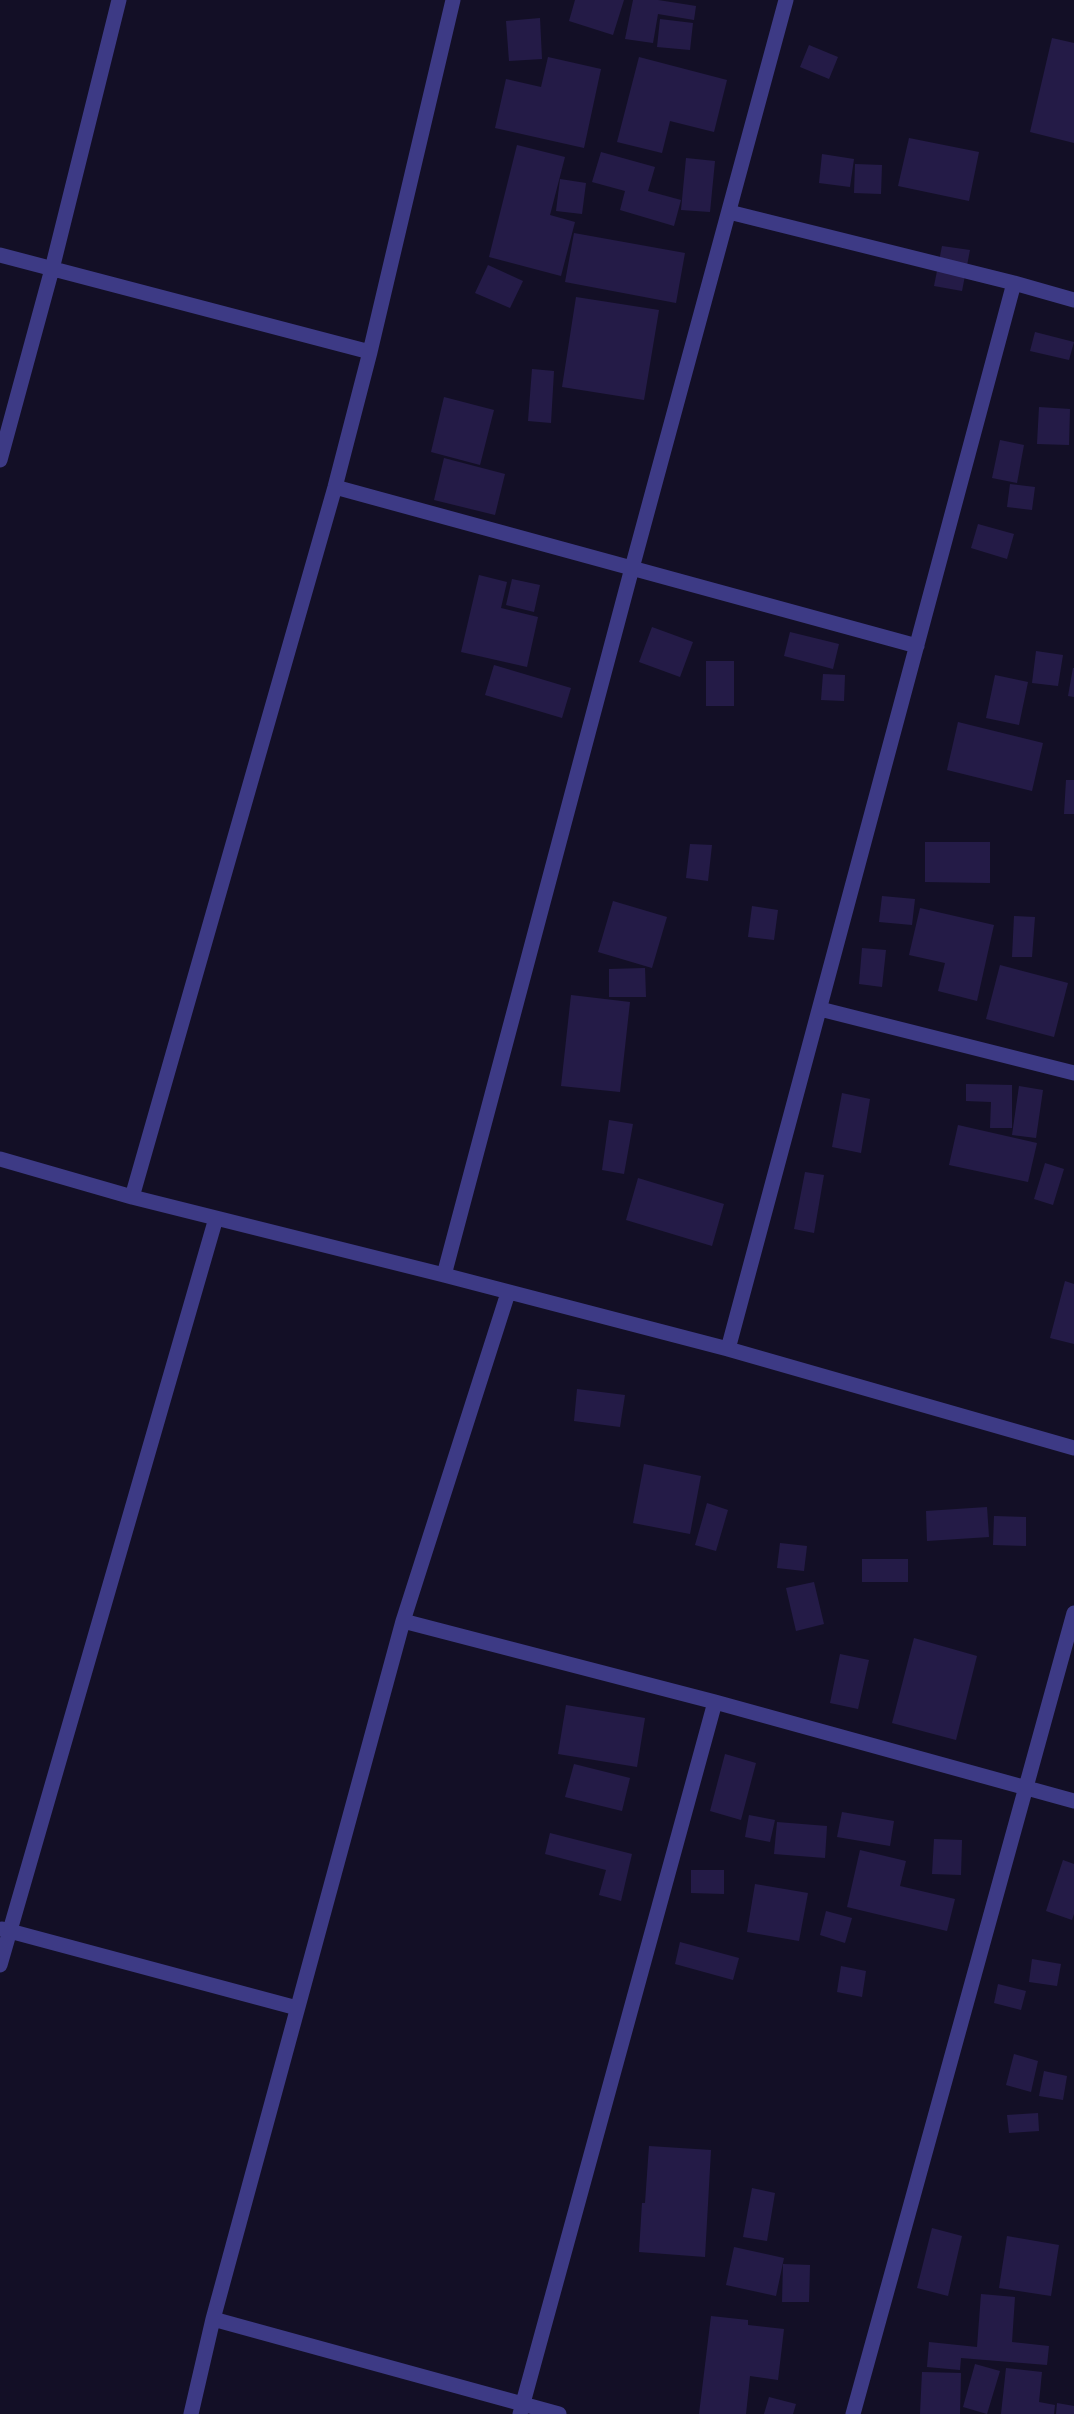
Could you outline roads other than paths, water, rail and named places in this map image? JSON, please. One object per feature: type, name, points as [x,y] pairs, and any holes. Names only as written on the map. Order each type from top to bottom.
[{"type":"street","points":[[0,460],[52,269],[119,0]]},
{"type":"street","points":[[132,1197],[335,487],[370,352],[453,0]]},
{"type":"street","points":[[444,1275],[786,0]]},
{"type":"street","points":[[729,212],[1074,300]]},
{"type":"street","points":[[0,255],[370,352]]},
{"type":"street","points":[[728,1349],[1014,283]]},
{"type":"street","points":[[335,487],[916,646]]},
{"type":"street","points":[[820,1009],[1074,1073]]},
{"type":"street","points":[[0,1159],[132,1197],[728,1349],[1074,1448]]},
{"type":"street","points":[[0,1965],[4,1930],[216,1218]]},
{"type":"street","points":[[191,2414],[213,2319],[403,1621],[508,1293]]},
{"type":"street","points":[[853,2414],[1074,1613]]},
{"type":"street","points":[[403,1621],[715,1702],[1074,1801]]},
{"type":"street","points":[[522,2409],[715,1702]]},
{"type":"street","points":[[4,1930],[297,2008]]},
{"type":"street","points":[[213,2319],[522,2409],[559,2414]]}]
